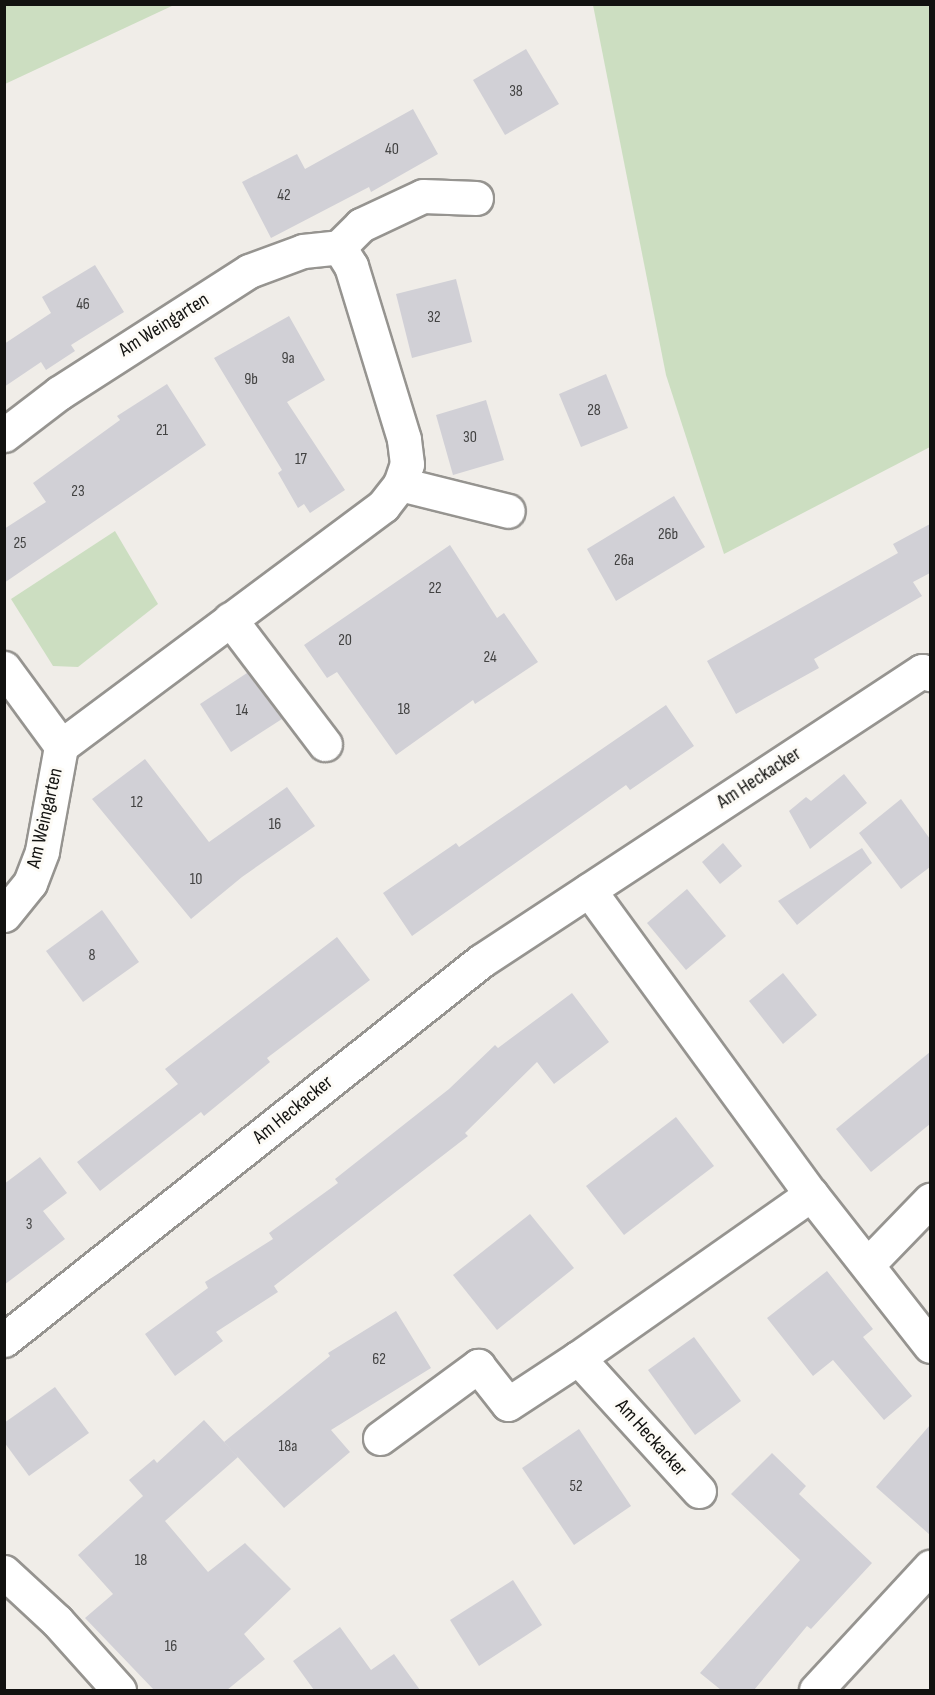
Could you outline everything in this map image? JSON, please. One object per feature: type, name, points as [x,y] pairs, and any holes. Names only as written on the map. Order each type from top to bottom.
[{"type":"street","points":[[339,247],[361,225],[423,196],[476,198]]},
{"type":"street","name":"Am Weingarten","points":[[4,435],[59,393],[249,271],[303,251],[339,247],[351,266],[404,439],[407,464],[400,484],[383,506],[61,746],[42,851],[30,883],[4,915]]},
{"type":"street","points":[[400,484],[508,511]]},
{"type":"street","points":[[230,619],[325,744]]},
{"type":"street","name":"Am Weingarten","points":[[4,668],[61,746]]},
{"type":"street","name":"Am Heckacker","points":[[4,1340],[481,961],[922,671],[930,674]]},
{"type":"street","points":[[589,890],[811,1194],[869,1263],[930,1347]]},
{"type":"street","points":[[380,1437],[477,1366],[508,1404],[578,1358],[811,1194]]},
{"type":"street","points":[[869,1263],[930,1200]]},
{"type":"street","name":"Am Heckacker","points":[[578,1358],[699,1491]]},
{"type":"street","points":[[816,1690],[930,1567]]},
{"type":"street","points":[[4,1572],[57,1621],[119,1690]]},
{"type":"green space","points":[[5,4],[174,4],[174,5],[5,84]]},
{"type":"green space","points":[[593,5],[930,5],[930,447],[724,554],[666,375]]},
{"type":"green space","points":[[115,531],[158,604],[78,667],[53,666],[11,599]]},
{"type":"building","points":[[526,49],[559,104],[505,135],[473,80]]},
{"type":"building","points":[[413,109],[438,154],[371,192],[369,187],[271,238],[242,182],[297,154],[305,169]]},
{"type":"building","points":[[95,265],[124,312],[71,345],[75,351],[46,370],[41,362],[4,387],[4,344],[51,313],[42,297]]},
{"type":"building","points":[[456,279],[472,342],[412,358],[396,294]]},
{"type":"building","points":[[289,316],[325,380],[287,402],[345,490],[310,513],[304,504],[298,508],[278,473],[282,470],[214,358]]},
{"type":"building","points":[[606,374],[628,428],[581,447],[559,394]]},
{"type":"building","points":[[167,384],[206,445],[4,583],[4,529],[46,502],[33,483],[120,420],[117,416]]},
{"type":"building","points":[[486,400],[504,460],[453,475],[436,415]]},
{"type":"building","points":[[674,496],[705,547],[616,601],[587,549]]},
{"type":"building","points":[[930,524],[930,573],[913,582],[922,596],[814,659],[819,668],[736,714],[707,661],[898,553],[893,544]]},
{"type":"building","points":[[450,545],[497,618],[504,613],[538,662],[475,704],[473,700],[396,755],[337,672],[327,678],[304,645]]},
{"type":"building","points":[[247,673],[282,719],[231,752],[200,704]]},
{"type":"building","points":[[666,705],[694,746],[630,790],[626,785],[412,936],[383,893],[456,843],[459,847]]},
{"type":"building","points":[[145,759],[209,842],[287,787],[315,826],[242,877],[191,919],[92,799]]},
{"type":"building","points":[[844,774],[867,803],[810,849],[789,811],[806,797],[811,801]]},
{"type":"building","points":[[901,799],[930,839],[930,867],[901,889],[859,833]]},
{"type":"building","points":[[723,843],[742,866],[720,884],[702,862]]},
{"type":"building","points":[[862,848],[872,863],[797,925],[778,901]]},
{"type":"building","points":[[687,889],[726,936],[686,970],[647,923]]},
{"type":"building","points":[[102,910],[139,962],[83,1002],[46,951]]},
{"type":"building","points":[[337,937],[370,980],[267,1058],[270,1062],[204,1116],[201,1112],[100,1191],[77,1162],[178,1084],[165,1069]]},
{"type":"building","points":[[783,973],[817,1015],[783,1044],[749,1001]]},
{"type":"building","points":[[572,993],[609,1042],[554,1084],[537,1062],[465,1133],[468,1136],[274,1286],[278,1292],[216,1332],[223,1341],[175,1376],[145,1334],[208,1288],[205,1282],[273,1239],[269,1233],[338,1183],[335,1179],[449,1089],[495,1045],[498,1048]]},
{"type":"building","points":[[930,1052],[930,1124],[871,1172],[836,1129]]},
{"type":"building","points":[[676,1117],[714,1166],[624,1235],[586,1186]]},
{"type":"building","points":[[40,1157],[67,1193],[43,1211],[65,1239],[4,1285],[4,1184]]},
{"type":"building","points":[[530,1214],[574,1268],[497,1330],[453,1275]]},
{"type":"building","points":[[827,1271],[873,1329],[863,1337],[912,1396],[884,1420],[833,1360],[813,1376],[767,1318]]},
{"type":"building","points":[[396,1311],[431,1368],[331,1430],[350,1452],[284,1508],[224,1442],[330,1356],[328,1353]]},
{"type":"building","points":[[694,1337],[741,1401],[695,1435],[648,1370]]},
{"type":"building","points":[[55,1387],[89,1433],[29,1476],[4,1442],[4,1423]]},
{"type":"building","points":[[204,1420],[238,1457],[165,1521],[208,1572],[245,1543],[291,1589],[244,1634],[265,1659],[227,1690],[154,1690],[85,1618],[113,1594],[78,1555],[143,1496],[129,1480],[154,1459],[157,1463]]},
{"type":"building","points":[[930,1425],[930,1535],[876,1487]]},
{"type":"building","points":[[579,1429],[631,1506],[574,1545],[522,1468]]},
{"type":"building","points":[[772,1453],[806,1486],[799,1494],[872,1563],[811,1629],[807,1626],[754,1690],[721,1690],[700,1673],[800,1560],[731,1494]]},
{"type":"building","points":[[513,1580],[542,1625],[479,1666],[450,1620]]},
{"type":"building","points":[[340,1627],[371,1670],[394,1654],[420,1690],[314,1690],[293,1661]]}]
